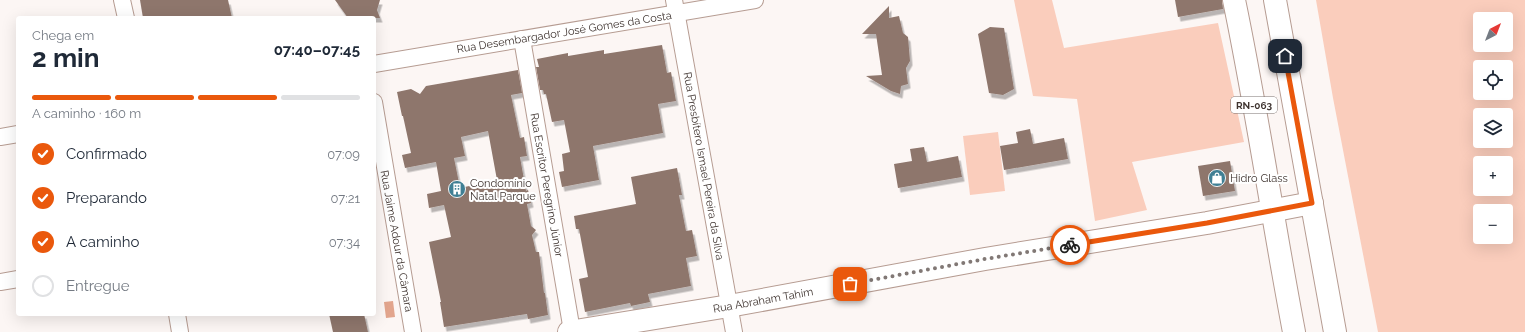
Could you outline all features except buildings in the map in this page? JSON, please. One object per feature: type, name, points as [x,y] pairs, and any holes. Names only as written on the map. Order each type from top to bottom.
[{"type":"main road","name":"RN-063","points":[[1234,0],[1294,332]]},
{"type":"main road","name":"RN-063","points":[[1275,0],[1335,332]]},
{"type":"main road","name":"Rua Abraham Tahim","points":[[569,332],[729,306],[991,258],[1207,223],[1312,203]]},
{"type":"street","points":[[122,0],[126,16]]},
{"type":"street","name":"Rua Desembargador José Gomes da Costa","points":[[376,64],[522,39],[675,7],[755,0]]},
{"type":"street","name":"Rua Presbítero Ismael Pereira da Silva","points":[[675,7],[734,332]]},
{"type":"street","name":"Rua Escritor Peregrino Júnior","points":[[522,39],[572,332]]},
{"type":"street","name":"Rua Jaime Adour da Câmara","points":[[376,114],[413,332]]},
{"type":"street","points":[[0,137],[16,134]]},
{"type":"street","points":[[0,282],[16,279]]},
{"type":"street","points":[[177,316],[180,332]]},
{"type":"shaded area","points":[[1014,0],[1052,0],[1064,48],[1218,23],[1244,142],[1132,162],[1147,210],[1095,221],[1077,99],[1033,96]]},
{"type":"shaded area","points":[[1316,0],[1525,0],[1525,332],[1378,332],[1333,98]]},
{"type":"shaded area","points":[[998,132],[1005,191],[970,195],[963,136]]},
{"type":"shaded area","points":[[393,301],[395,317],[386,318],[384,302]]},
{"type":"way so far","points":[[850,284],[1070,245]]},
{"type":"place","name":"Hidro Glass","points":[[1217,178]]},
{"type":"place","name":"Condomínio Natal Parque","points":[[457,189]]},
{"type":"route","points":[[1070,245],[1207,223],[1312,203],[1285,56]]}]
